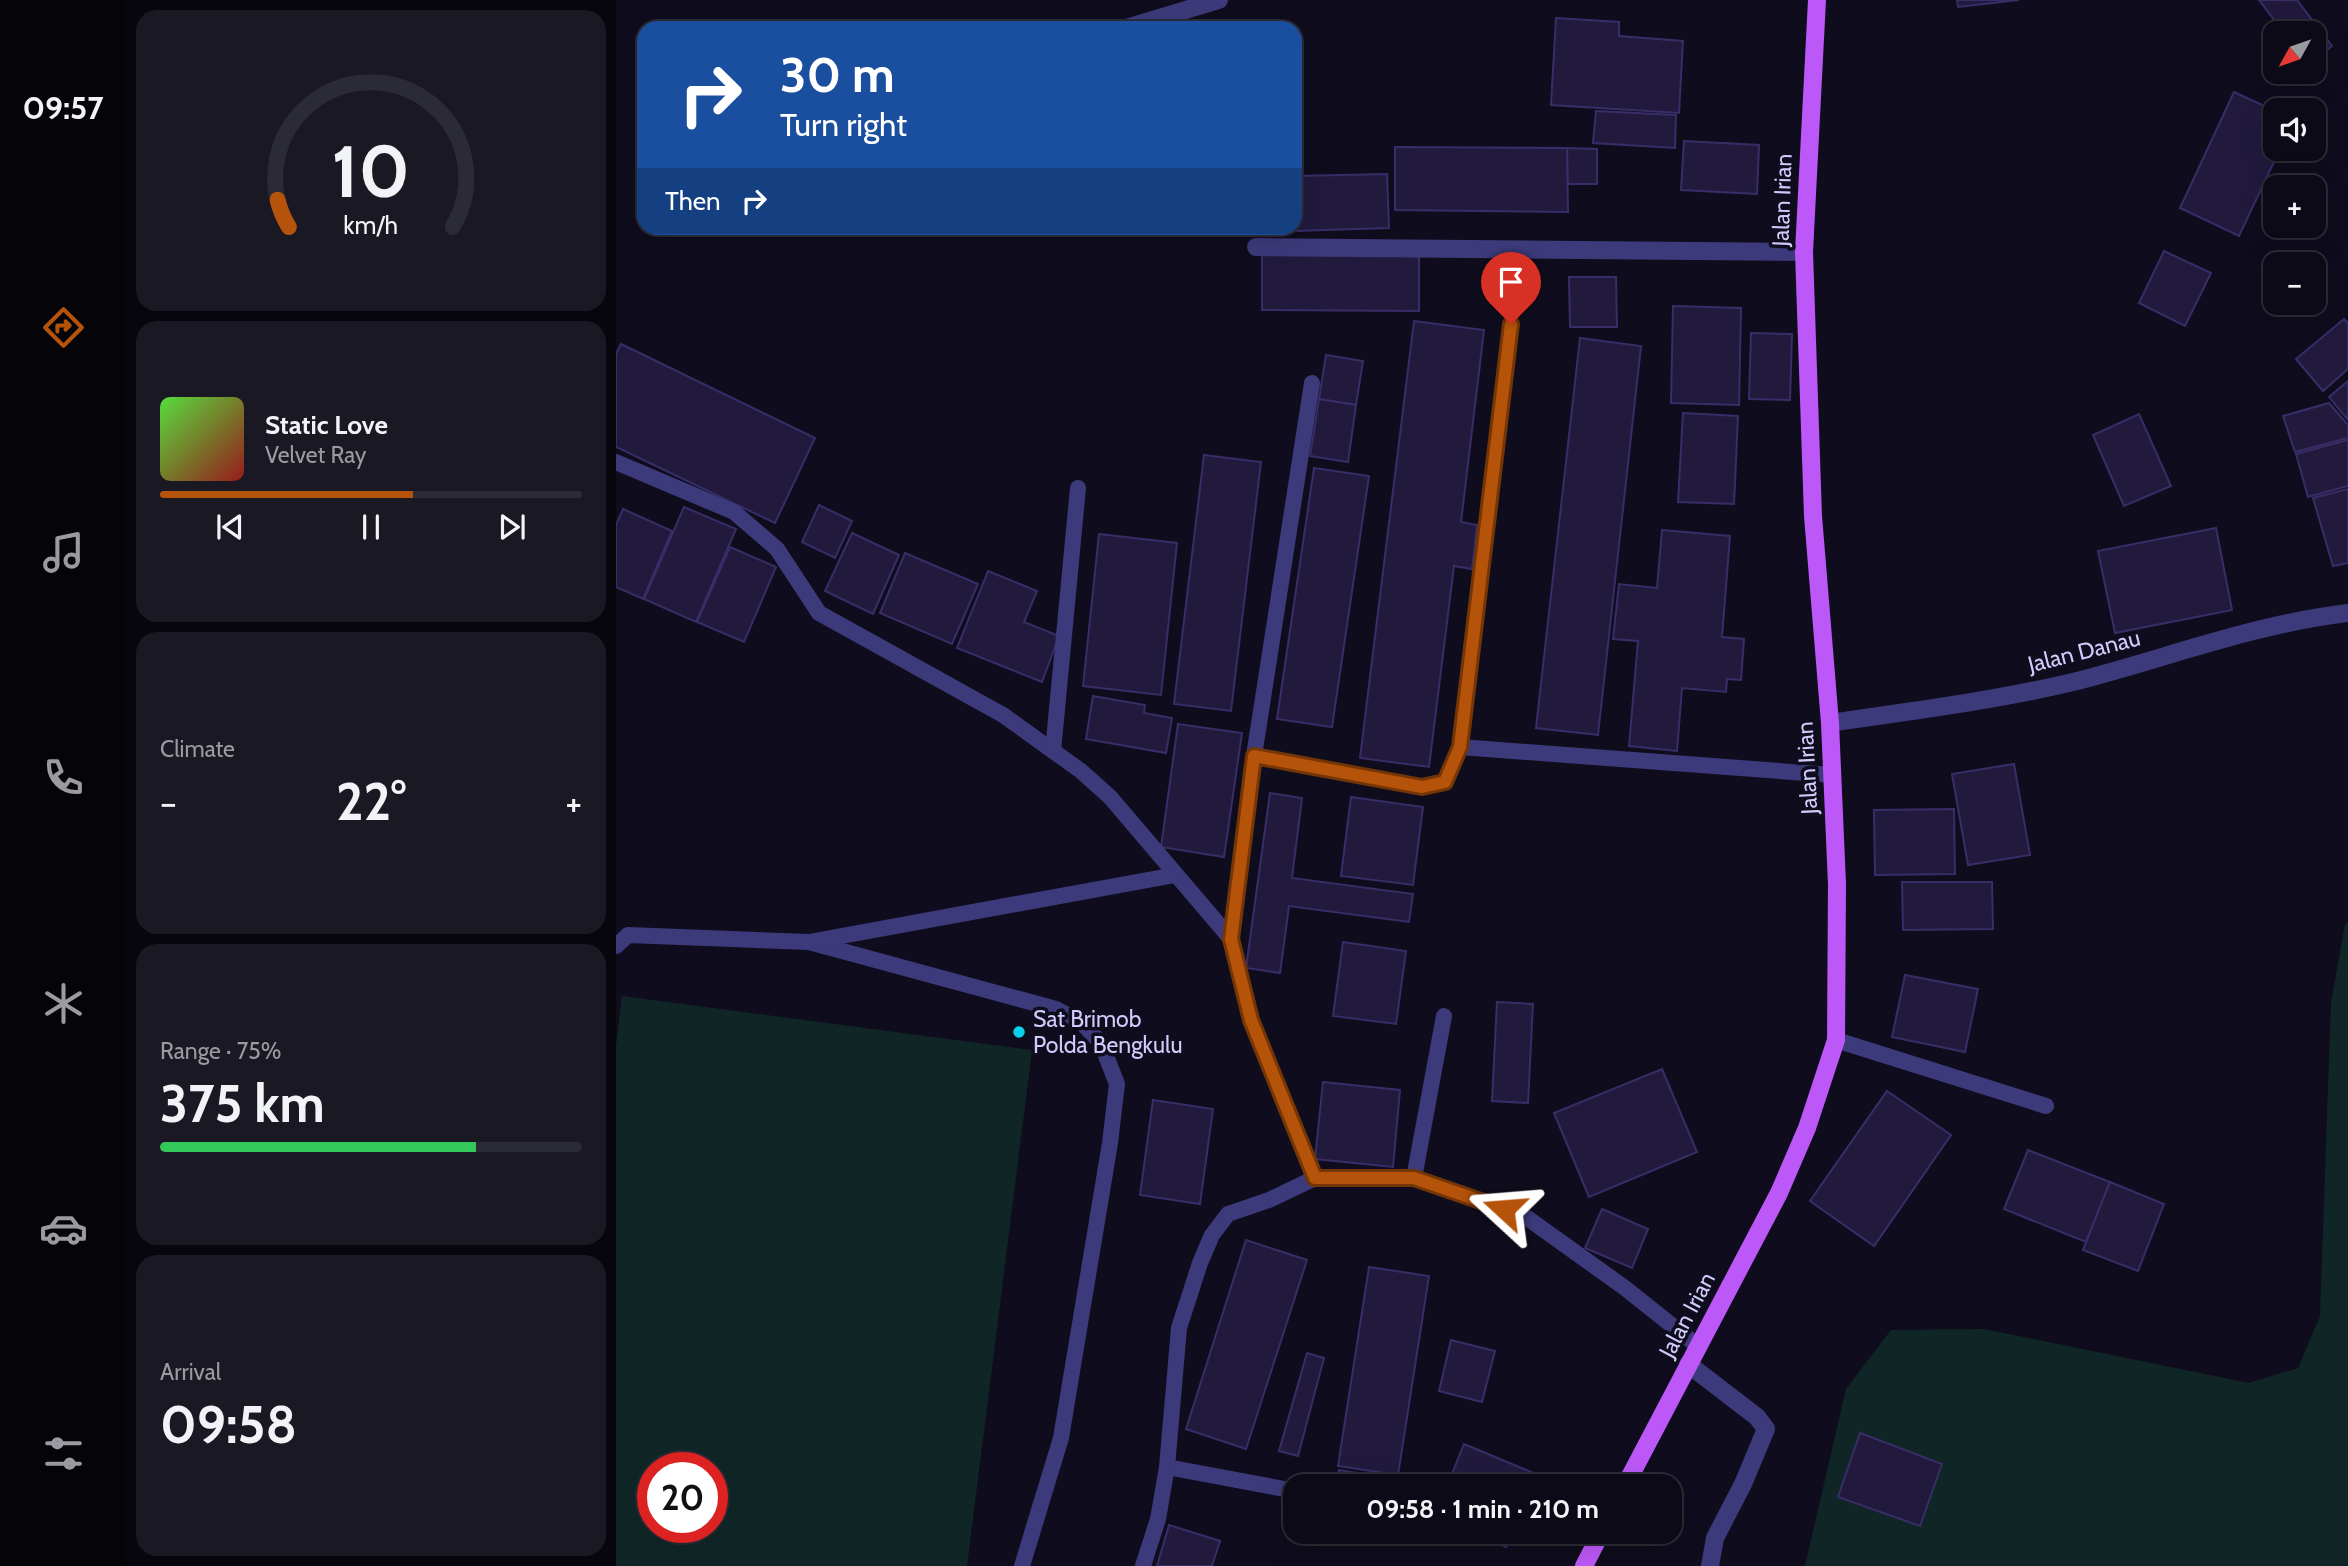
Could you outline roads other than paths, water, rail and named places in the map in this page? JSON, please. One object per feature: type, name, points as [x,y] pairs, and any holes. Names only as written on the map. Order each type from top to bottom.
[{"type":"main road","name":"Jalan Irian","points":[[1631,1474],[1779,1192],[1807,1128],[1836,1040],[1838,884],[1830,723],[1813,516],[1804,252],[1817,0]]},
{"type":"main road","points":[[1584,1566],[1595,1544]]},
{"type":"street","points":[[1149,21],[1219,0]]},
{"type":"street","points":[[1256,247],[1804,252]]},
{"type":"street","name":"Jalan Danau","points":[[1830,723],[1948,706],[2072,682],[2215,641],[2348,613]]},
{"type":"street","points":[[1688,1364],[1757,1417],[1766,1429],[1765,1437],[1716,1538],[1710,1566]]},
{"type":"lane","points":[[1254,756],[1422,787],[1445,782],[1460,747],[1511,324]]},
{"type":"lane","points":[[1312,383],[1254,756],[1231,939],[1251,1020],[1315,1178]]},
{"type":"lane","points":[[616,462],[734,512],[778,549],[819,613],[1003,715],[1081,771],[1137,825],[1175,875],[1231,939]]},
{"type":"lane","points":[[1053,751],[1078,488]]},
{"type":"lane","points":[[1460,747],[1832,775]]},
{"type":"lane","points":[[616,946],[628,935],[809,942],[1175,875]]},
{"type":"lane","points":[[809,942],[1056,1009],[1082,1022],[1101,1043],[1116,1084],[1110,1143],[1061,1438],[1023,1566]]},
{"type":"lane","points":[[1414,1178],[1444,1016]]},
{"type":"lane","points":[[1836,1040],[2046,1107]]},
{"type":"lane","points":[[1143,1566],[1158,1519],[1167,1467],[1179,1328],[1212,1235],[1228,1214],[1269,1200],[1315,1178],[1414,1178],[1526,1217],[1625,1288],[1699,1347]]},
{"type":"lane","points":[[1167,1467],[1283,1489]]},
{"type":"place","name":"Sat Brimob Polda Bengkulu","points":[[1019,1032]]}]
